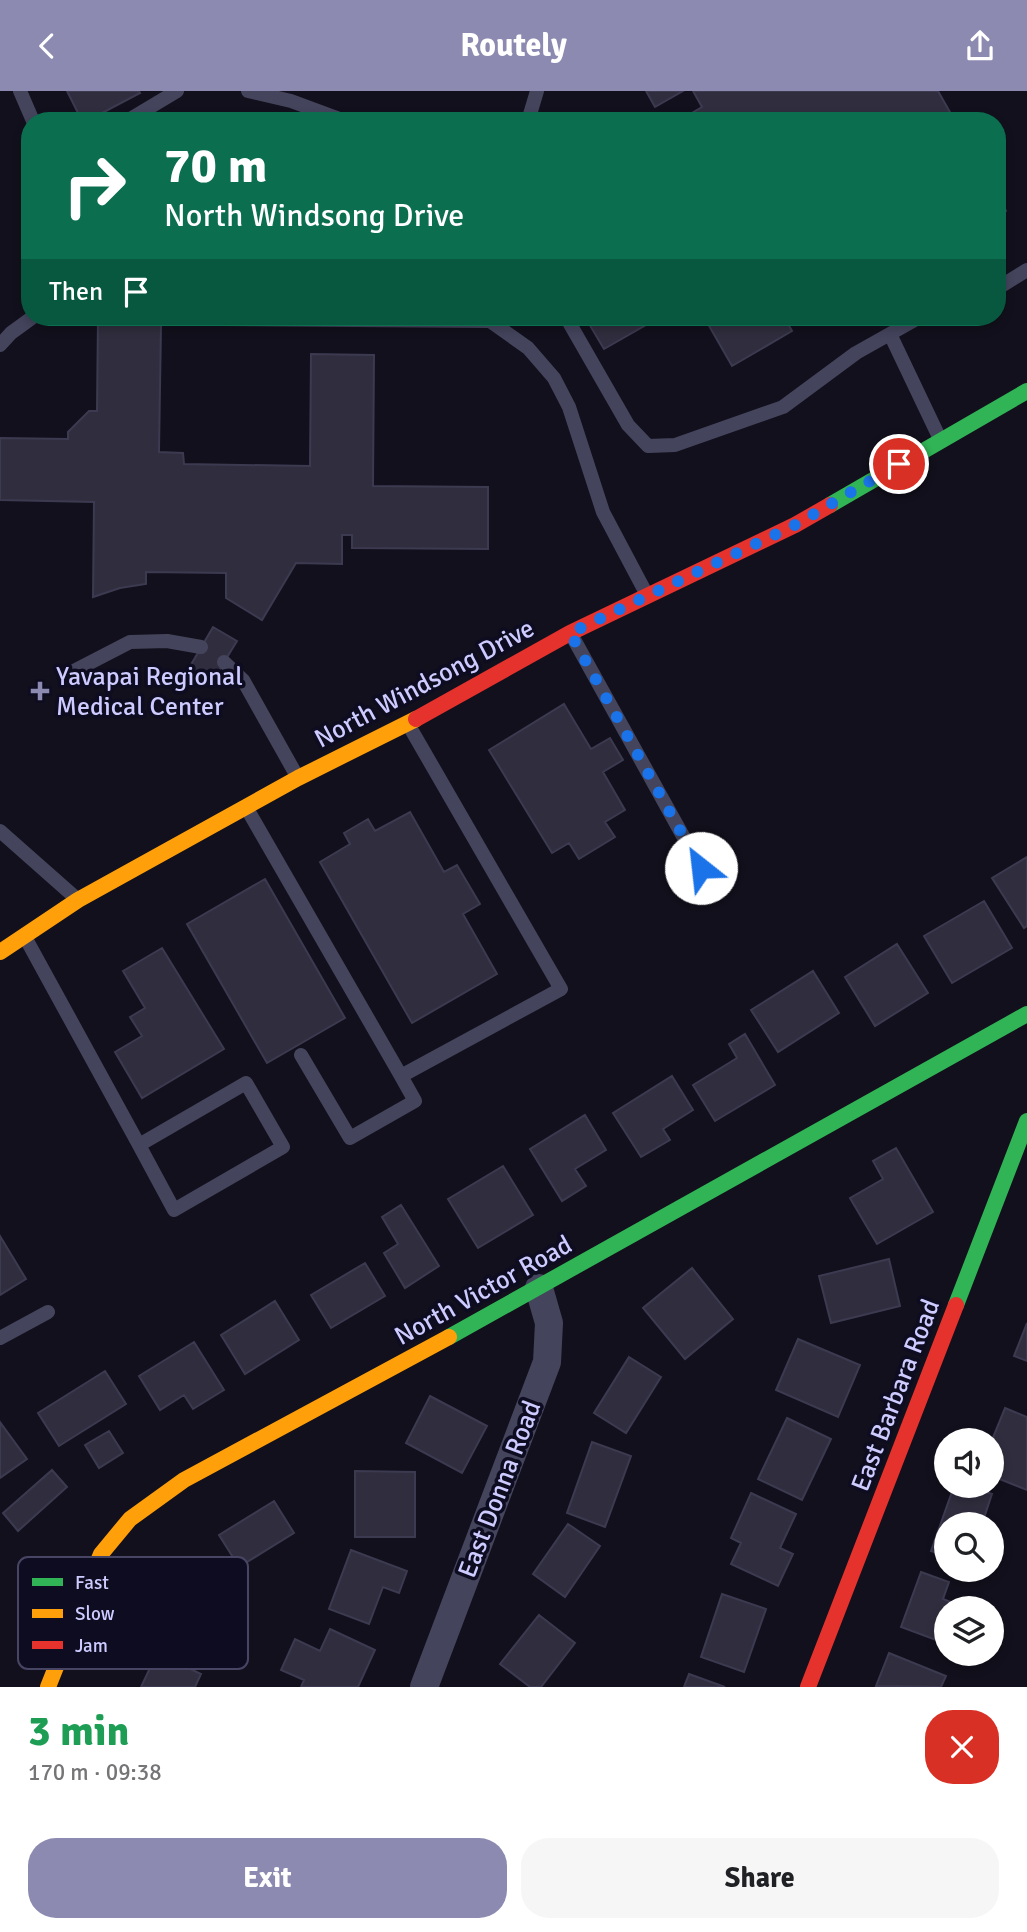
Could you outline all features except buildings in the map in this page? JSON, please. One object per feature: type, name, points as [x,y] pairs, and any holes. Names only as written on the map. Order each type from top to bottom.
[{"type":"street","name":"North Windsong Drive","points":[[0,952],[78,900],[298,778],[408,723],[570,633],[795,525],[1027,391]]},
{"type":"street","name":"North Victor Road","points":[[100,1557],[130,1519],[184,1480],[539,1288],[1027,1014]]},
{"type":"street","name":"East Barbara Road","points":[[808,1687],[1027,1121]]},
{"type":"street","name":"East Donna Road","points":[[424,1687],[547,1362],[549,1323],[539,1288]]},
{"type":"street","name":"North Victor Road","points":[[48,1687],[55,1669]]},
{"type":"lane","points":[[20,91],[29,112]]},
{"type":"lane","points":[[142,112],[177,91]]},
{"type":"lane","points":[[248,91],[291,101],[321,112]]},
{"type":"lane","points":[[530,112],[537,91]]},
{"type":"lane","points":[[1006,283],[1027,270]]},
{"type":"lane","points":[[0,345],[21,326]]},
{"type":"lane","points":[[498,326],[528,348],[554,377],[569,407],[603,512],[648,597]]},
{"type":"lane","points":[[571,326],[628,425],[648,446],[675,445],[783,407],[856,353],[904,326]]},
{"type":"lane","points":[[890,334],[940,440]]},
{"type":"lane","points":[[570,633],[714,892]]},
{"type":"lane","points":[[72,672],[130,642],[167,641],[201,647]]},
{"type":"lane","points":[[224,662],[243,680],[298,778]]},
{"type":"lane","points":[[401,1076],[561,989],[408,723]]},
{"type":"lane","points":[[246,807],[415,1101],[350,1138],[301,1055]]},
{"type":"lane","points":[[0,831],[78,900]]},
{"type":"lane","points":[[24,936],[174,1210],[284,1147],[246,1083],[139,1145]]},
{"type":"lane","points":[[0,1338],[48,1312]]},
{"type":"traffic: fast","points":[[830,505],[1027,391]]},
{"type":"traffic: fast","points":[[449,1337],[1027,1014]]},
{"type":"traffic: fast","points":[[956,1305],[1027,1121]]},
{"type":"traffic: slow","points":[[0,952],[78,900],[298,778],[416,719]]},
{"type":"traffic: slow","points":[[100,1557],[130,1519],[184,1480],[449,1337]]},
{"type":"traffic: slow","points":[[48,1687],[55,1669]]},
{"type":"traffic: jam","points":[[416,719],[570,633],[795,525],[830,505]]},
{"type":"traffic: jam","points":[[808,1687],[956,1305]]},
{"type":"place","name":"Yavapai Regional Medical Center","points":[[40,691]]},
{"type":"route","points":[[701,868],[570,633],[795,525],[899,464]]}]
